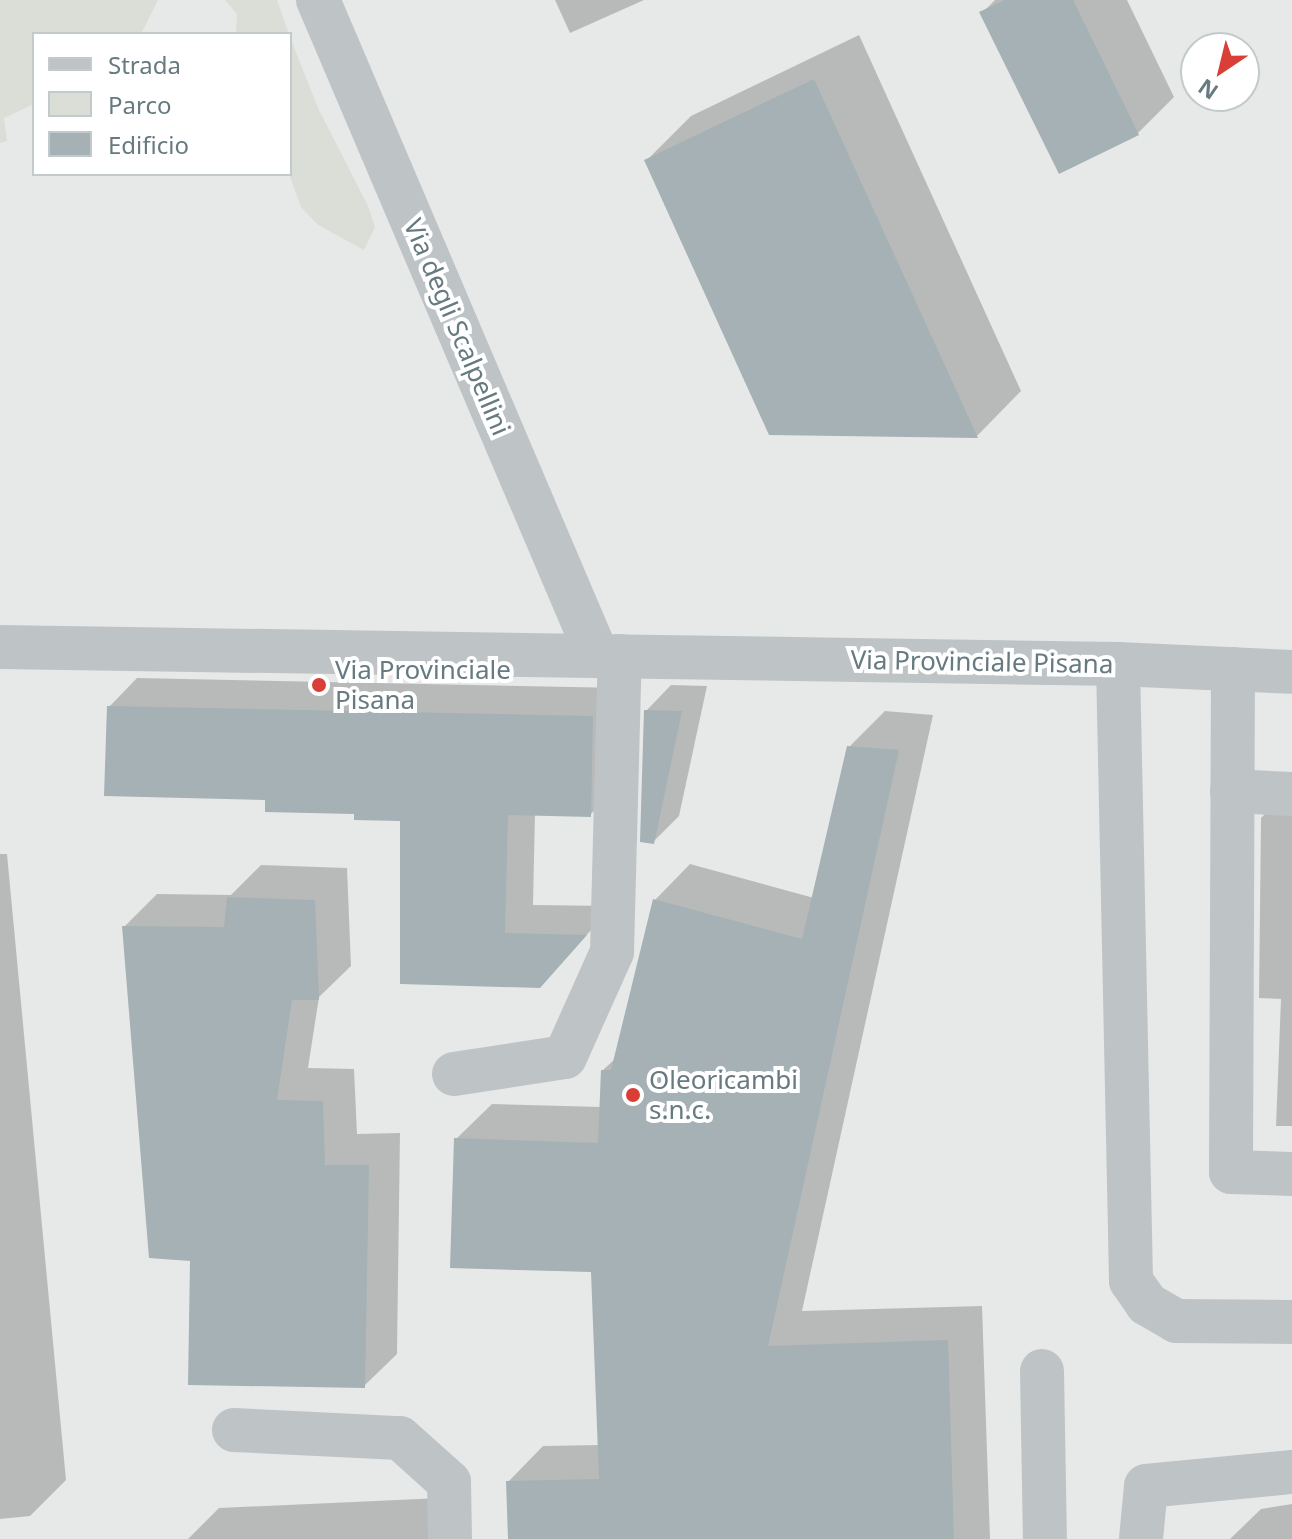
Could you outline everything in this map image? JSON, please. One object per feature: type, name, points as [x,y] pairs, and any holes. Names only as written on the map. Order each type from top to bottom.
[{"type":"street","name":"Via degli Scalpellini","points":[[318,0],[608,656]]},
{"type":"street","name":"Via Provinciale Pisana","points":[[0,647],[1118,664],[1292,672]]},
{"type":"street","points":[[454,1074],[565,1057],[612,952],[608,656]]},
{"type":"street","points":[[1118,664],[1131,1281],[1147,1304],[1176,1321],[1292,1322]]},
{"type":"street","points":[[1233,669],[1231,1172],[1292,1174]]},
{"type":"street","points":[[1232,791],[1292,794]]},
{"type":"street","points":[[1042,1371],[1045,1539]]},
{"type":"street","points":[[234,1430],[400,1438],[449,1482],[450,1539]]},
{"type":"street","points":[[1141,1539],[1146,1486],[1292,1472]]},
{"type":"shaded area","points":[[0,0],[1292,0],[1292,1539],[0,1539]]},
{"type":"green space","points":[[0,0],[158,0],[142,32],[32,32],[32,105],[4,118],[7,141],[0,143]]},
{"type":"green space","points":[[225,0],[277,0],[288,32],[236,32],[237,14]]},
{"type":"green space","points":[[292,42],[318,108],[368,206],[375,227],[364,250],[318,225],[301,207],[290,176]]},
{"type":"building","points":[[1005,0],[1073,0],[1139,135],[1059,174],[979,12]]},
{"type":"building","points":[[814,79],[978,438],[769,435],[644,160]]},
{"type":"building","points":[[107,706],[593,716],[591,817],[508,815],[505,933],[587,935],[540,988],[400,984],[400,821],[354,820],[354,814],[265,812],[265,800],[104,796]]},
{"type":"building","points":[[644,710],[682,711],[654,844],[640,842]]},
{"type":"building","points":[[847,746],[899,750],[768,1346],[948,1340],[954,1539],[508,1539],[506,1481],[599,1479],[591,1272],[450,1268],[454,1138],[598,1143],[601,1070],[611,1070],[653,899],[802,939]]},
{"type":"building","points":[[227,897],[315,900],[319,1000],[292,1000],[277,1100],[323,1101],[325,1165],[369,1165],[365,1388],[188,1385],[190,1261],[149,1258],[122,926],[224,927]]},
{"type":"place","name":"Via Provinciale Pisana","points":[[319,685]]},
{"type":"place","name":"Oleoricambi s.n.c.","points":[[633,1095]]}]
